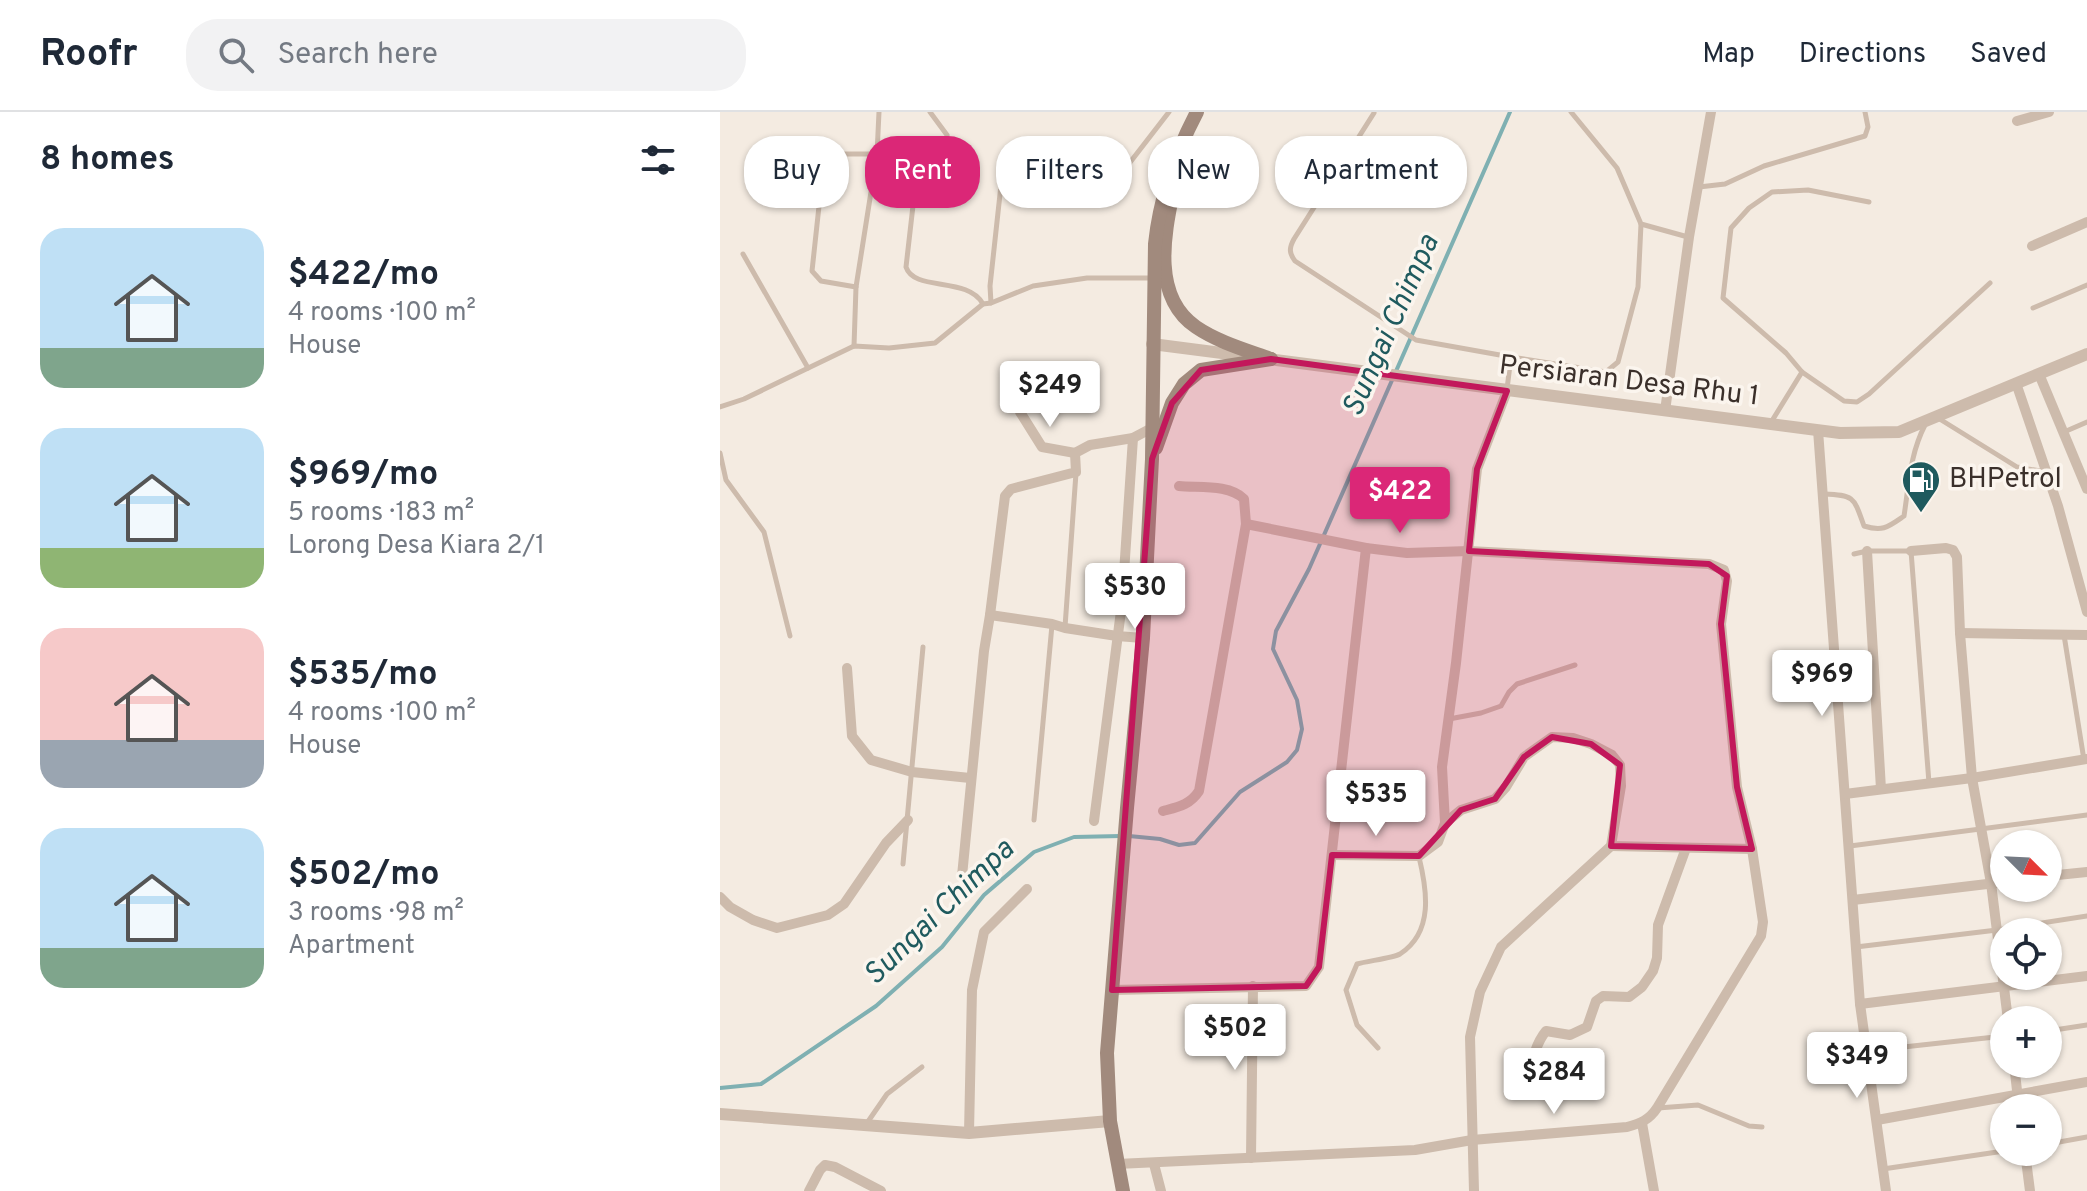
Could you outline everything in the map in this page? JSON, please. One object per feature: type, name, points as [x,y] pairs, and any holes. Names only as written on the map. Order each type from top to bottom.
[{"type":"main road","points":[[1185,136],[1197,112]]},
{"type":"main road","points":[[1123,1191],[1110,1121],[1107,1053],[1143,638],[1152,459],[1153,278],[1159,208]]},
{"type":"main road","points":[[1170,208],[1164,276],[1174,304],[1194,326],[1271,359]]},
{"type":"main road","points":[[1152,459],[1172,403],[1184,384],[1201,370],[1271,359]]},
{"type":"street","points":[[1665,411],[1696,187],[1711,112]]},
{"type":"street","points":[[2017,121],[2049,112]]},
{"type":"street","points":[[2032,246],[2087,222]]},
{"type":"street","name":"Persiaran Desa Rhu 1","points":[[1152,344],[1840,433],[1899,432],[2087,354]]},
{"type":"street","points":[[2039,374],[2086,483]]},
{"type":"street","points":[[2016,383],[2047,472],[2087,612]]},
{"type":"street","points":[[1332,855],[1419,856],[1438,842],[1445,823],[1442,767],[1477,469],[1507,391]]},
{"type":"street","points":[[1020,412],[1042,447],[1075,453],[1090,445],[1133,438],[1152,428]]},
{"type":"street","points":[[1818,430],[1860,1004],[1886,1191]]},
{"type":"street","points":[[1094,821],[1122,603],[1133,438]]},
{"type":"street","points":[[962,876],[984,651],[1005,496],[1011,489],[1076,472],[1075,453]]},
{"type":"street","points":[[1163,811],[1193,801],[1199,791],[1246,524],[1244,499],[1239,493],[1179,486]]},
{"type":"street","points":[[1117,1164],[1415,1150],[1472,1140],[1627,1127],[1642,1123],[1657,1108],[1761,936],[1763,922],[1752,849],[1737,787],[1721,624],[1727,581],[1724,570],[1709,564],[1469,551],[1407,553],[1246,524]]},
{"type":"street","points":[[1112,990],[1306,986],[1319,967],[1366,548]]},
{"type":"street","points":[[1911,551],[1946,548],[1953,550],[1957,557],[1972,778],[1990,878]]},
{"type":"street","points":[[1867,551],[1881,789]]},
{"type":"street","points":[[990,615],[1143,638]]},
{"type":"street","points":[[1960,633],[2087,635]]},
{"type":"street","points":[[847,668],[852,736],[871,760],[912,772],[970,778]]},
{"type":"street","points":[[1445,823],[1461,810],[1495,799],[1524,757],[1552,737],[1573,738],[1591,744],[1612,755],[1620,765],[1621,786],[1611,846],[1501,947],[1480,992],[1470,1037],[1474,1191]]},
{"type":"street","points":[[1845,794],[2086,761]]},
{"type":"street","points":[[720,897],[730,907],[753,920],[777,928],[828,915],[844,904],[886,843],[908,820]]},
{"type":"street","points":[[1611,846],[1752,849]]},
{"type":"street","points":[[1529,1076],[1533,1058],[1546,1031],[1570,1035],[1587,1027],[1596,1001],[1603,996],[1629,997],[1642,987],[1653,971],[1657,958],[1658,925],[1686,848]]},
{"type":"street","points":[[2062,875],[2087,872]]},
{"type":"street","points":[[1853,900],[1990,883]]},
{"type":"street","points":[[969,1133],[972,990],[984,932],[1027,889]]},
{"type":"street","points":[[2062,979],[2087,976]]},
{"type":"street","points":[[1251,1158],[1253,986]]},
{"type":"street","points":[[1860,1004],[1990,988]]},
{"type":"street","points":[[2023,1094],[2087,1082]]},
{"type":"street","points":[[1877,1120],[1990,1100]]},
{"type":"street","points":[[720,1114],[969,1133],[1110,1121]]},
{"type":"street","points":[[1642,1123],[1654,1191]]},
{"type":"street","points":[[1154,1164],[1161,1191]]},
{"type":"street","points":[[809,1191],[825,1165],[881,1191]]},
{"type":"street","points":[[2027,1166],[2030,1191]]},
{"type":"lane","points":[[878,136],[879,112]]},
{"type":"lane","points":[[930,112],[947,135]]},
{"type":"lane","points":[[1132,160],[1169,112]]},
{"type":"lane","points":[[1374,113],[1290,246],[1290,255],[1295,261],[1424,343],[1606,372],[1618,362],[1638,287],[1641,224],[1617,168],[1571,112]]},
{"type":"lane","points":[[1696,187],[1725,184],[1764,166],[1865,136],[1868,127],[1865,112]]},
{"type":"lane","points":[[856,287],[821,281],[812,271],[824,160],[831,154],[865,154]]},
{"type":"lane","points":[[1869,202],[1808,190],[1772,192],[1749,208],[1731,228],[1723,298],[1786,353],[1802,372],[1844,401],[1857,402],[1869,394],[1990,283]]},
{"type":"lane","points":[[854,346],[856,287],[868,208]]},
{"type":"lane","points":[[913,208],[906,267],[908,274],[914,279],[972,292],[979,296],[983,304]]},
{"type":"lane","points":[[991,303],[998,208]]},
{"type":"lane","points":[[1641,224],[1689,237]]},
{"type":"lane","points":[[743,254],[808,368]]},
{"type":"lane","points":[[720,407],[744,399],[854,346],[889,348],[935,343],[983,304],[1033,286],[1087,278],[1153,278]]},
{"type":"lane","points":[[2033,308],[2087,285]]},
{"type":"lane","points":[[1507,391],[1511,357]]},
{"type":"lane","points":[[1770,424],[1802,372]]},
{"type":"lane","points":[[1822,494],[1845,495],[1856,502],[1864,526],[1877,530],[1904,516],[1916,442],[1931,418],[2017,467],[2047,472]]},
{"type":"lane","points":[[2064,432],[2087,422]]},
{"type":"lane","points":[[720,453],[726,480],[764,532],[790,636]]},
{"type":"lane","points":[[1065,628],[1076,472]]},
{"type":"lane","points":[[1854,554],[1911,551],[1929,783]]},
{"type":"lane","points":[[1034,820],[1052,624]]},
{"type":"lane","points":[[2064,634],[2086,761]]},
{"type":"lane","points":[[903,864],[923,647]]},
{"type":"lane","points":[[1448,719],[1501,706],[1517,684],[1575,665]]},
{"type":"lane","points":[[1849,847],[2087,815]]},
{"type":"lane","points":[[1378,1048],[1357,1025],[1346,990],[1357,964],[1398,955],[1419,935],[1426,912],[1425,884],[1419,856]]},
{"type":"lane","points":[[2062,920],[2087,916]]},
{"type":"lane","points":[[1856,947],[1990,931]]},
{"type":"lane","points":[[2062,1029],[2087,1025]]},
{"type":"lane","points":[[1867,1051],[1990,1038]]},
{"type":"lane","points":[[866,1124],[887,1094],[922,1067]]},
{"type":"lane","points":[[1657,1108],[1698,1105],[1749,1126],[1762,1127]]},
{"type":"lane","points":[[2062,1141],[2087,1137]]},
{"type":"lane","points":[[1883,1169],[1990,1153]]},
{"type":"highlighted area","points":[[1271,359],[1507,391],[1477,469],[1469,551],[1709,564],[1727,576],[1721,624],[1737,787],[1752,849],[1611,846],[1620,765],[1591,744],[1552,737],[1524,757],[1495,799],[1461,810],[1419,856],[1332,855],[1319,967],[1306,986],[1112,990],[1152,459],[1172,403],[1201,370]]},
{"type":"waterway","name":"Sungai Chimpa","points":[[1129,836],[1160,839],[1179,845],[1195,843],[1240,792],[1287,762],[1297,750],[1302,729],[1297,700],[1273,649],[1276,631],[1309,569],[1510,112]]},
{"type":"waterway","name":"Sungai Chimpa","points":[[720,1088],[761,1084],[876,1006],[942,947],[984,895],[1034,852],[1074,837],[1121,836]]},
{"type":"place","name":"BHPetrol","points":[[1921,514]]}]
